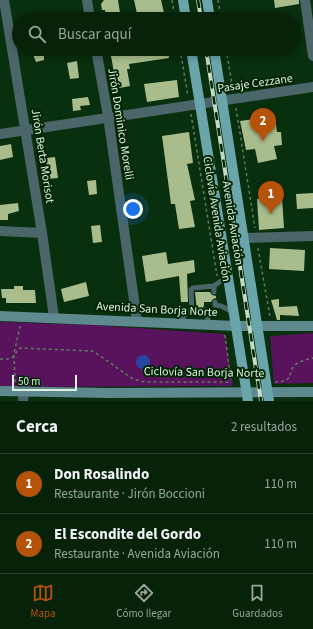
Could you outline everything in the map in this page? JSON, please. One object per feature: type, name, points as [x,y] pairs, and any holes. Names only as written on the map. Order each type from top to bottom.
[{"type":"main road","points":[[183,0],[185,12]]},
{"type":"main road","points":[[207,0],[209,12]]},
{"type":"main road","name":"Avenida Aviación","points":[[192,56],[246,393]]},
{"type":"main road","name":"Avenida Aviación","points":[[215,56],[268,392]]},
{"type":"main road","name":"Avenida San Borja Norte","points":[[0,316],[54,317],[224,326],[313,326]]},
{"type":"main road","points":[[0,391],[21,395],[313,392]]},
{"type":"street","points":[[87,0],[89,12]]},
{"type":"street","points":[[304,0],[313,56]]},
{"type":"street","name":"Jirón Berta Morisot","points":[[3,4],[12,56]]},
{"type":"street","name":"Jirón Berta Morisot","points":[[12,56],[42,233],[54,317]]},
{"type":"street","name":"Jirón Dominico Morelli","points":[[97,56],[108,116],[137,321]]},
{"type":"street","name":"Pasaje Cezzane","points":[[0,134],[108,116],[313,87]]},
{"type":"street","points":[[0,231],[42,233]]},
{"type":"street","points":[[244,238],[313,236]]},
{"type":"lane","points":[[179,323],[188,311],[192,311],[191,290],[193,288],[215,287],[228,276]]},
{"type":"lane","points":[[209,325],[205,310],[215,304],[234,312]]},
{"type":"path","points":[[172,0],[174,12]]},
{"type":"path","points":[[218,0],[221,12]]},
{"type":"path","name":"Ciclovía Avenida Aviación","points":[[181,56],[215,287]]},
{"type":"path","points":[[227,56],[271,327]]},
{"type":"path","points":[[21,395],[14,354],[23,316]]},
{"type":"path","points":[[224,326],[232,393]]},
{"type":"path","name":"Ciclovía San Borja Norte","points":[[0,359],[11,359],[20,348],[93,351],[132,379],[144,382],[231,382],[246,393]]},
{"type":"path","name":"Ciclovía San Borja Norte","points":[[268,392],[290,377],[291,369],[295,364],[313,358]]},
{"type":"shaded area","points":[[0,322],[92,325],[225,334],[233,386],[0,387]]},
{"type":"shaded area","points":[[313,333],[313,383],[274,384],[270,336]]},
{"type":"water","points":[[140,355],[146,355],[150,359],[150,365],[146,369],[140,369],[136,365],[136,359]]},
{"type":"building","points":[[104,0],[118,0],[120,12],[105,12],[105,10],[102,10],[101,4]]},
{"type":"building","points":[[134,0],[161,0],[164,12],[137,12]]},
{"type":"building","points":[[274,0],[299,0],[299,4],[275,8]]},
{"type":"building","points":[[34,56],[44,56],[44,60],[36,62]]},
{"type":"building","points":[[111,56],[169,56],[169,58],[129,64],[130,69],[127,69],[130,86],[114,89],[112,79],[115,78]]},
{"type":"building","points":[[77,61],[79,78],[70,79],[67,63]]},
{"type":"building","points":[[177,80],[179,97],[147,102],[144,84]]},
{"type":"building","points":[[88,97],[90,105],[80,106],[81,110],[73,111],[72,99]]},
{"type":"building","points":[[275,116],[277,132],[281,132],[282,145],[274,146],[277,159],[258,163],[255,149],[246,150],[240,121]]},
{"type":"building","points":[[189,132],[193,163],[187,164],[195,200],[190,201],[195,227],[179,229],[175,204],[171,204],[162,136]]},
{"type":"building","points":[[11,144],[13,157],[0,160],[0,146]]},
{"type":"building","points":[[55,157],[58,178],[48,179],[46,158]]},
{"type":"building","points":[[96,180],[97,194],[89,195],[87,181]]},
{"type":"building","points":[[313,193],[313,208],[297,209],[296,194]]},
{"type":"building","points":[[282,197],[284,228],[259,230],[257,199]]},
{"type":"building","points":[[18,203],[19,211],[8,214],[8,220],[0,220],[0,205]]},
{"type":"building","points":[[100,225],[102,242],[93,243],[91,226]]},
{"type":"building","points":[[270,248],[305,250],[304,271],[269,269]]},
{"type":"building","points":[[166,252],[168,264],[194,260],[195,272],[187,274],[188,302],[181,302],[179,276],[146,282],[142,256]]},
{"type":"building","points":[[86,282],[89,296],[64,302],[61,289]]},
{"type":"building","points":[[14,286],[23,286],[23,290],[35,290],[36,303],[6,303],[6,298],[2,298],[1,289],[14,289]]},
{"type":"building","points":[[195,292],[210,292],[212,295],[216,296],[216,298],[211,302],[204,302],[204,306],[200,310],[203,314],[196,314]]},
{"type":"building","points":[[279,299],[279,307],[297,306],[299,316],[280,315],[280,320],[277,320],[271,300]]},
{"type":"railway","points":[[198,0],[200,12]]},
{"type":"railway","points":[[207,56],[261,401]]},
{"type":"place","name":"El Escondite del Gordo","points":[[263,141]]},
{"type":"place","name":"Don Rosalindo","points":[[271,214]]}]
